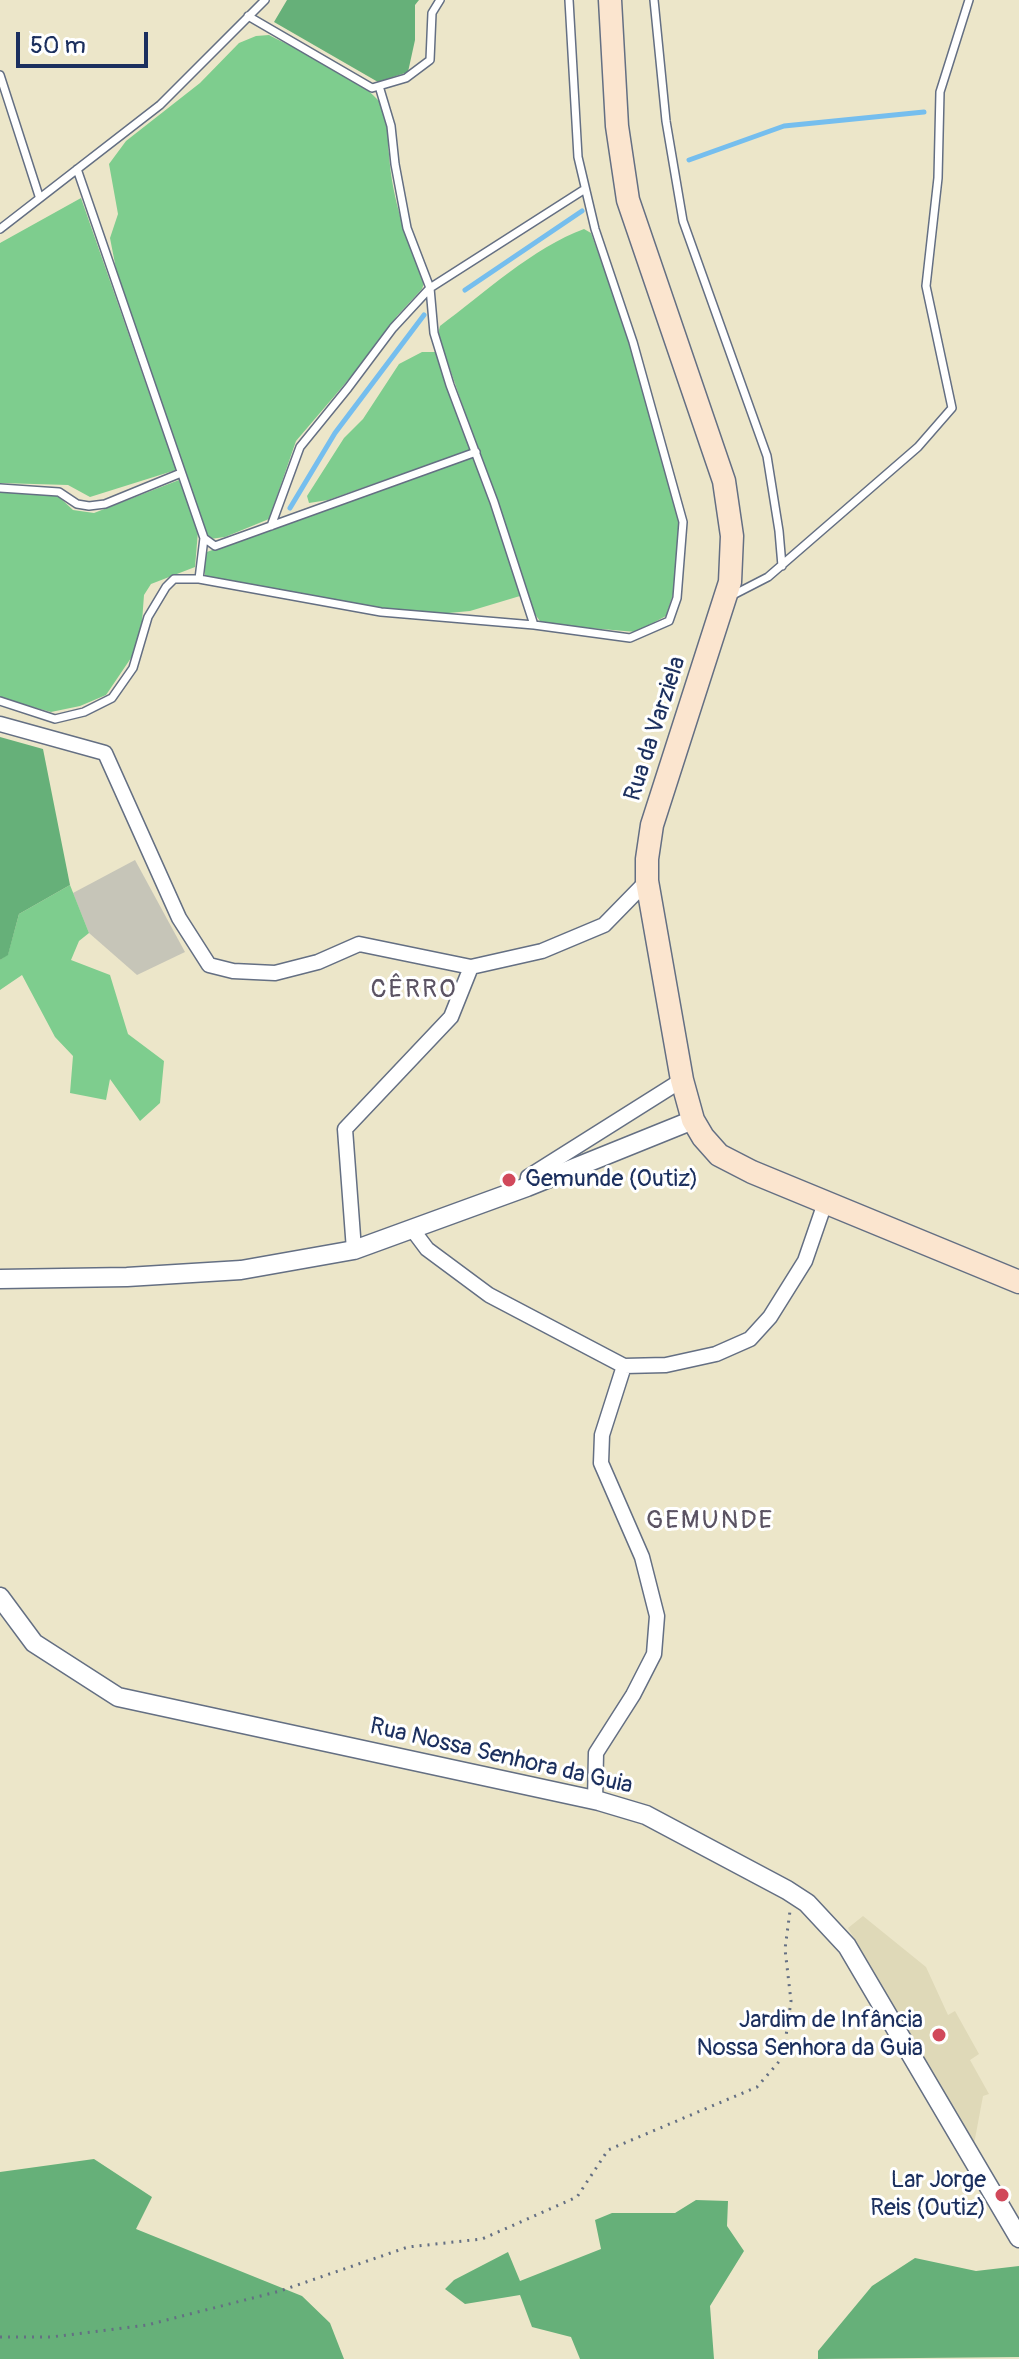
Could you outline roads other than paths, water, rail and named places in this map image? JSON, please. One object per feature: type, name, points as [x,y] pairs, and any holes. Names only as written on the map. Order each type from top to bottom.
[{"type":"main road","name":"Rua da Varziela","points":[[610,0],[617,126],[628,200],[724,481],[732,536],[730,582],[652,825],[647,859],[647,881],[682,1080],[693,1120],[719,1155],[752,1172],[1019,1282]]},
{"type":"street","points":[[0,724],[105,753],[179,918],[209,965],[233,971],[275,973],[318,962],[359,944],[471,967],[542,951],[604,925],[647,881]]},
{"type":"street","points":[[354,1250],[345,1129],[451,1017],[471,967]]},
{"type":"street","points":[[527,1187],[528,1177],[682,1080]]},
{"type":"street","points":[[0,1279],[127,1277],[241,1270],[354,1250],[527,1187],[693,1120]]},
{"type":"street","points":[[412,1229],[427,1249],[489,1295],[624,1366],[666,1365],[703,1357],[750,1339],[770,1317],[805,1261],[826,1200]]},
{"type":"street","points":[[595,1801],[596,1753],[633,1695],[654,1654],[657,1616],[642,1557],[601,1463],[602,1435],[624,1366]]},
{"type":"street","name":"Rua Nossa Senhora da Guia","points":[[0,1597],[34,1643],[118,1697],[595,1801],[646,1815],[800,1898],[847,1946],[1019,2238]]},
{"type":"lane","points":[[0,229],[160,105],[265,0]]},
{"type":"lane","points":[[248,16],[372,88],[406,78],[430,60],[432,13],[440,0]]},
{"type":"lane","points":[[0,701],[55,719],[84,712],[112,698],[133,668],[148,617],[174,579],[199,579],[381,612],[534,625],[630,638],[669,621],[677,598],[683,522],[633,342],[595,229],[578,157],[569,0]]},
{"type":"lane","points":[[654,0],[666,121],[683,221],[767,456],[782,566]]},
{"type":"lane","points":[[724,599],[768,577],[782,566],[918,447],[952,408],[926,286],[938,178],[940,92],[969,0]]},
{"type":"lane","points":[[0,75],[39,196]]},
{"type":"lane","points":[[379,86],[391,126],[407,228],[430,288],[434,333],[534,625]]},
{"type":"lane","points":[[77,169],[204,538],[199,579]]},
{"type":"lane","points":[[271,526],[300,447],[393,328],[430,288],[585,189]]},
{"type":"lane","points":[[204,538],[215,546],[476,452]]},
{"type":"lane","points":[[0,488],[59,492],[77,504],[89,506],[105,504],[181,473]]},
{"type":"waterway","points":[[689,160],[784,126],[924,112]]},
{"type":"waterway","points":[[465,290],[582,211]]},
{"type":"waterway","points":[[290,508],[335,433],[424,315]]},
{"type":"place","name":"Gemunde (Outiz)","points":[[509,1180]]},
{"type":"place","name":"Jardim de Infância Nossa Senhora da Guia","points":[[939,2035]]},
{"type":"place","name":"Lar Jorge Reis (Outiz)","points":[[1002,2195]]},
{"type":"district","name":"CÊRRO","points":[[414,990]]},
{"type":"district","name":"GEMUNDE","points":[[710,1521]]}]
